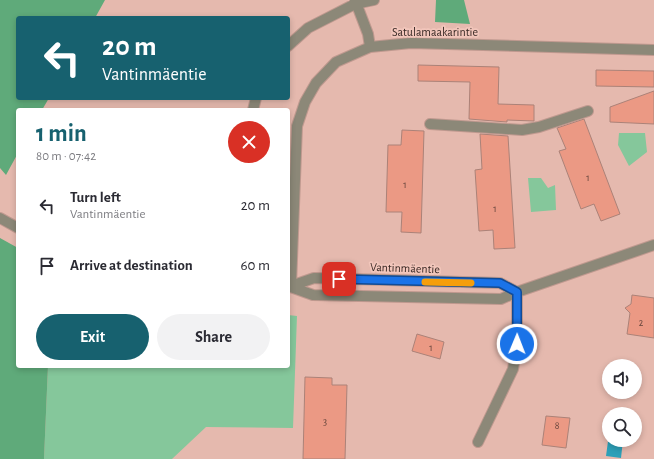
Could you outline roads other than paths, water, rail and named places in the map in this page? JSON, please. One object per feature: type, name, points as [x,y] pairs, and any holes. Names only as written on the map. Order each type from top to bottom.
[{"type":"street","points":[[290,44],[308,28],[355,2],[374,0]]},
{"type":"street","points":[[355,2],[368,34],[370,47]]},
{"type":"street","name":"Satulamaakarintie","points":[[290,286],[291,211],[297,126],[305,102],[316,83],[336,62],[370,47],[411,43],[654,50]]},
{"type":"street","points":[[430,124],[522,130],[539,127],[588,111]]},
{"type":"street","points":[[0,218],[16,227]]},
{"type":"street","points":[[290,286],[313,295],[477,300],[501,299],[517,292],[654,245]]},
{"type":"street","name":"Vantinmäentie","points":[[290,286],[314,278],[500,283],[517,292]]},
{"type":"street","points":[[478,442],[513,369],[517,344],[517,292]]},
{"type":"water","points":[[607,447],[622,447],[621,458],[606,456]]}]
